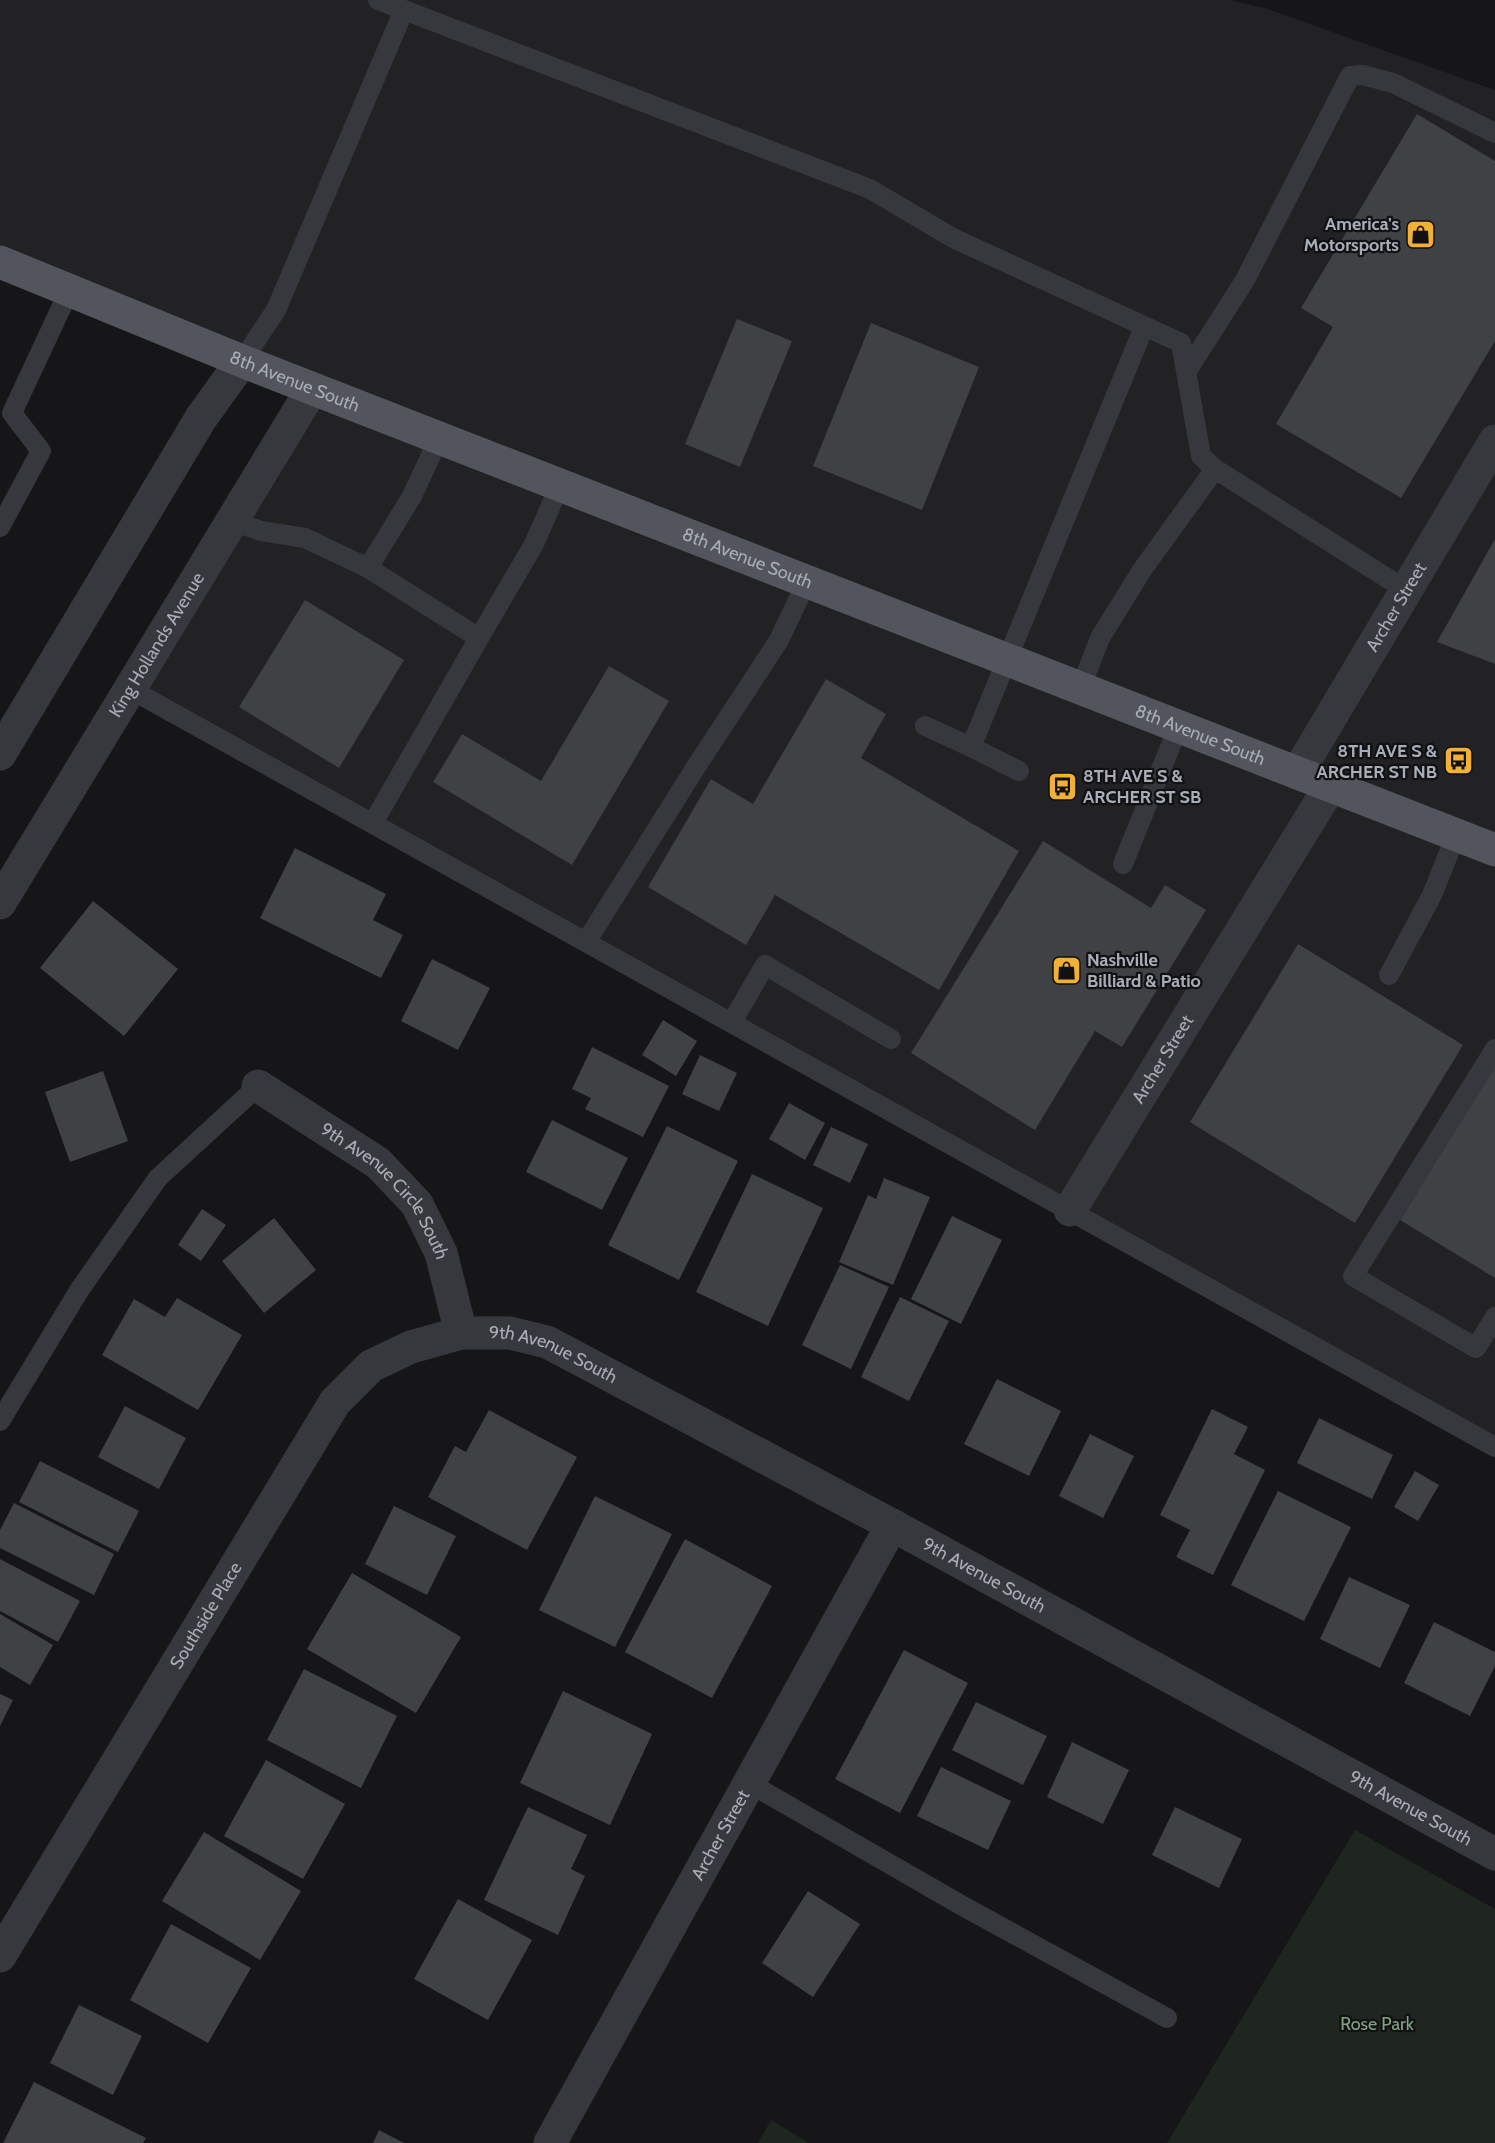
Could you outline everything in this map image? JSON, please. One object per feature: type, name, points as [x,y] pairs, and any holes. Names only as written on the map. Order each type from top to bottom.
[{"type":"main road","name":"8th Avenue South","points":[[0,262],[312,389],[1495,850]]},
{"type":"street","points":[[0,754],[201,418],[242,361]]},
{"type":"street","name":"King Hollands Avenue","points":[[0,903],[312,389]]},
{"type":"street","name":"Archer Street","points":[[1298,772],[1495,441]]},
{"type":"street","name":"Archer Street","points":[[1070,1210],[1330,785]]},
{"type":"street","name":"9th Avenue Circle South","points":[[258,1086],[378,1163],[417,1204],[441,1253],[461,1333]]},
{"type":"street","name":"9th Avenue South","points":[[461,1333],[510,1333],[547,1342],[892,1525],[1495,1854]]},
{"type":"street","name":"Southside Place","points":[[0,1956],[335,1402],[371,1366],[411,1347],[461,1333]]},
{"type":"street","name":"Archer Street","points":[[550,2143],[892,1525]]},
{"type":"lane","points":[[378,0],[870,189],[953,238],[1181,344],[1201,456],[1215,469],[1407,590]]},
{"type":"lane","points":[[242,361],[276,310],[404,10]]},
{"type":"lane","points":[[1187,371],[1245,280],[1350,76],[1363,75],[1393,83],[1495,133]]},
{"type":"lane","points":[[0,528],[40,451],[6,410],[69,291]]},
{"type":"lane","points":[[971,747],[1144,327]]},
{"type":"lane","points":[[368,568],[412,496],[439,438]]},
{"type":"lane","points":[[1081,687],[1100,638],[1142,570],[1215,469]]},
{"type":"lane","points":[[373,823],[534,544],[561,485]]},
{"type":"lane","points":[[232,521],[261,531],[305,538],[368,568],[479,638]]},
{"type":"lane","points":[[586,942],[694,770],[780,640],[807,581]]},
{"type":"lane","points":[[130,688],[1495,1447]]},
{"type":"lane","points":[[1124,864],[1179,725]]},
{"type":"lane","points":[[925,726],[1019,771]]},
{"type":"lane","points":[[1389,975],[1432,895],[1456,835]]},
{"type":"lane","points":[[732,1022],[765,964],[891,1039]]},
{"type":"lane","points":[[1495,1049],[1353,1276],[1476,1348],[1495,1317]]},
{"type":"lane","points":[[0,1421],[80,1289],[158,1178],[258,1086]]},
{"type":"lane","points":[[749,1783],[961,1905],[1167,2018]]},
{"type":"shaded area","points":[[0,0],[1230,0],[1268,9],[1495,90],[1495,1447],[130,689],[312,389],[0,262]]},
{"type":"green space","name":"Rose Park","points":[[1355,1830],[1495,1909],[1495,2143],[1167,2143]]},
{"type":"green space","points":[[771,2120],[809,2143],[758,2143]]},
{"type":"building","name":"America's Motorsports","points":[[1417,114],[1495,161],[1495,341],[1401,498],[1276,424],[1333,327],[1301,308]]},
{"type":"building","points":[[737,319],[792,341],[740,467],[685,444]]},
{"type":"building","points":[[871,323],[979,367],[922,510],[813,466]]},
{"type":"building","points":[[1495,539],[1495,664],[1437,642]]},
{"type":"building","points":[[305,600],[404,660],[339,768],[239,707]]},
{"type":"building","points":[[609,666],[669,701],[572,865],[433,782],[462,734],[541,781]]},
{"type":"building","points":[[826,679],[886,714],[861,758],[1019,851],[939,990],[775,895],[746,945],[648,887],[711,779],[753,804]]},
{"type":"building","name":"Nashville Billiard & Patio","points":[[1043,841],[1151,908],[1165,885],[1206,910],[1122,1047],[1095,1031],[1035,1130],[911,1053]]},
{"type":"building","points":[[295,848],[386,894],[373,920],[403,935],[381,978],[260,918]]},
{"type":"building","points":[[93,901],[178,969],[124,1036],[40,968]]},
{"type":"building","points":[[1298,944],[1463,1045],[1355,1223],[1190,1122]]},
{"type":"building","points":[[432,959],[490,988],[458,1050],[401,1021]]},
{"type":"building","points":[[663,1020],[697,1041],[676,1076],[642,1055]]},
{"type":"building","points":[[592,1047],[669,1086],[643,1137],[585,1109],[591,1098],[572,1089]]},
{"type":"building","points":[[700,1055],[737,1073],[719,1111],[682,1094]]},
{"type":"building","points":[[1495,1066],[1495,1278],[1400,1220]]},
{"type":"building","points":[[103,1071],[128,1141],[70,1162],[45,1092]]},
{"type":"building","points":[[789,1103],[825,1123],[805,1160],[769,1139]]},
{"type":"building","points":[[552,1120],[628,1158],[602,1210],[526,1172]]},
{"type":"building","points":[[667,1126],[738,1161],[679,1280],[608,1245]]},
{"type":"building","points":[[831,1127],[868,1144],[850,1183],[813,1165]]},
{"type":"building","points":[[752,1174],[823,1208],[768,1326],[696,1292]]},
{"type":"building","points":[[884,1178],[930,1197],[893,1285],[839,1262],[868,1195],[876,1199]]},
{"type":"building","points":[[202,1209],[226,1225],[201,1261],[178,1245]]},
{"type":"building","points":[[952,1216],[1002,1240],[961,1324],[911,1299]]},
{"type":"building","points":[[274,1218],[316,1270],[264,1313],[222,1261]]},
{"type":"building","points":[[840,1265],[889,1287],[851,1369],[802,1345]]},
{"type":"building","points":[[900,1297],[949,1321],[909,1401],[861,1377]]},
{"type":"building","points":[[177,1298],[242,1335],[198,1410],[102,1355],[134,1299],[165,1317]]},
{"type":"building","points":[[997,1379],[1061,1411],[1029,1476],[964,1444]]},
{"type":"building","points":[[125,1406],[186,1438],[159,1489],[98,1457]]},
{"type":"building","points":[[1212,1409],[1248,1427],[1234,1454],[1265,1470],[1213,1575],[1176,1557],[1190,1530],[1160,1515]]},
{"type":"building","points":[[489,1410],[577,1457],[527,1550],[428,1497],[455,1446],[466,1452]]},
{"type":"building","points":[[1319,1418],[1393,1455],[1372,1499],[1297,1463]]},
{"type":"building","points":[[1090,1434],[1134,1456],[1103,1518],[1059,1496]]},
{"type":"building","points":[[40,1461],[139,1511],[118,1552],[19,1502]]},
{"type":"building","points":[[1415,1471],[1439,1485],[1418,1521],[1394,1507]]},
{"type":"building","points":[[1278,1491],[1351,1527],[1304,1621],[1231,1585]]},
{"type":"building","points":[[595,1496],[672,1534],[615,1647],[539,1610]]},
{"type":"building","points":[[14,1503],[114,1554],[94,1595],[0,1548],[0,1530]]},
{"type":"building","points":[[394,1506],[456,1536],[427,1595],[365,1564]]},
{"type":"building","points":[[685,1539],[772,1586],[712,1698],[625,1652]]},
{"type":"building","points":[[0,1559],[80,1601],[58,1642],[0,1611]]},
{"type":"building","points":[[352,1573],[461,1637],[416,1713],[307,1649]]},
{"type":"building","points":[[1349,1577],[1410,1605],[1380,1668],[1320,1639]]},
{"type":"building","points":[[0,1614],[53,1645],[30,1685],[0,1667]]},
{"type":"building","points":[[1434,1622],[1495,1652],[1495,1666],[1470,1716],[1404,1683]]},
{"type":"building","points":[[904,1650],[968,1683],[900,1813],[835,1779]]},
{"type":"building","points":[[304,1669],[397,1716],[361,1788],[267,1740]]},
{"type":"building","points":[[563,1691],[652,1734],[610,1825],[520,1783]]},
{"type":"building","points":[[0,1694],[13,1700],[0,1726]]},
{"type":"building","points":[[976,1702],[1047,1736],[1023,1785],[952,1750]]},
{"type":"building","points":[[1072,1742],[1129,1770],[1103,1824],[1047,1797]]},
{"type":"building","points":[[266,1760],[345,1804],[303,1879],[224,1836]]},
{"type":"building","points":[[941,1767],[1011,1801],[988,1850],[917,1816]]},
{"type":"building","points":[[528,1807],[587,1835],[571,1869],[585,1876],[558,1935],[484,1900]]},
{"type":"building","points":[[1175,1807],[1242,1839],[1219,1888],[1152,1855]]},
{"type":"building","points":[[204,1832],[301,1891],[260,1960],[162,1901]]},
{"type":"building","points":[[808,1891],[860,1924],[813,1997],[762,1963]]},
{"type":"building","points":[[458,1899],[532,1940],[488,2020],[414,1979]]},
{"type":"building","points":[[171,1924],[251,1968],[208,2043],[130,2000]]},
{"type":"building","points":[[79,2005],[142,2036],[113,2095],[50,2063]]},
{"type":"building","points":[[34,2082],[146,2138],[143,2143],[3,2143]]},
{"type":"building","points":[[379,2130],[404,2143],[373,2143]]},
{"type":"place","name":"America's Motorsports","points":[[1420,234]]},
{"type":"place","name":"8TH AVE S & ARCHER ST NB","points":[[1458,761]]},
{"type":"place","name":"8TH AVE S & ARCHER ST SB","points":[[1062,786]]},
{"type":"place","name":"Nashville Billiard & Patio","points":[[1066,970]]}]
